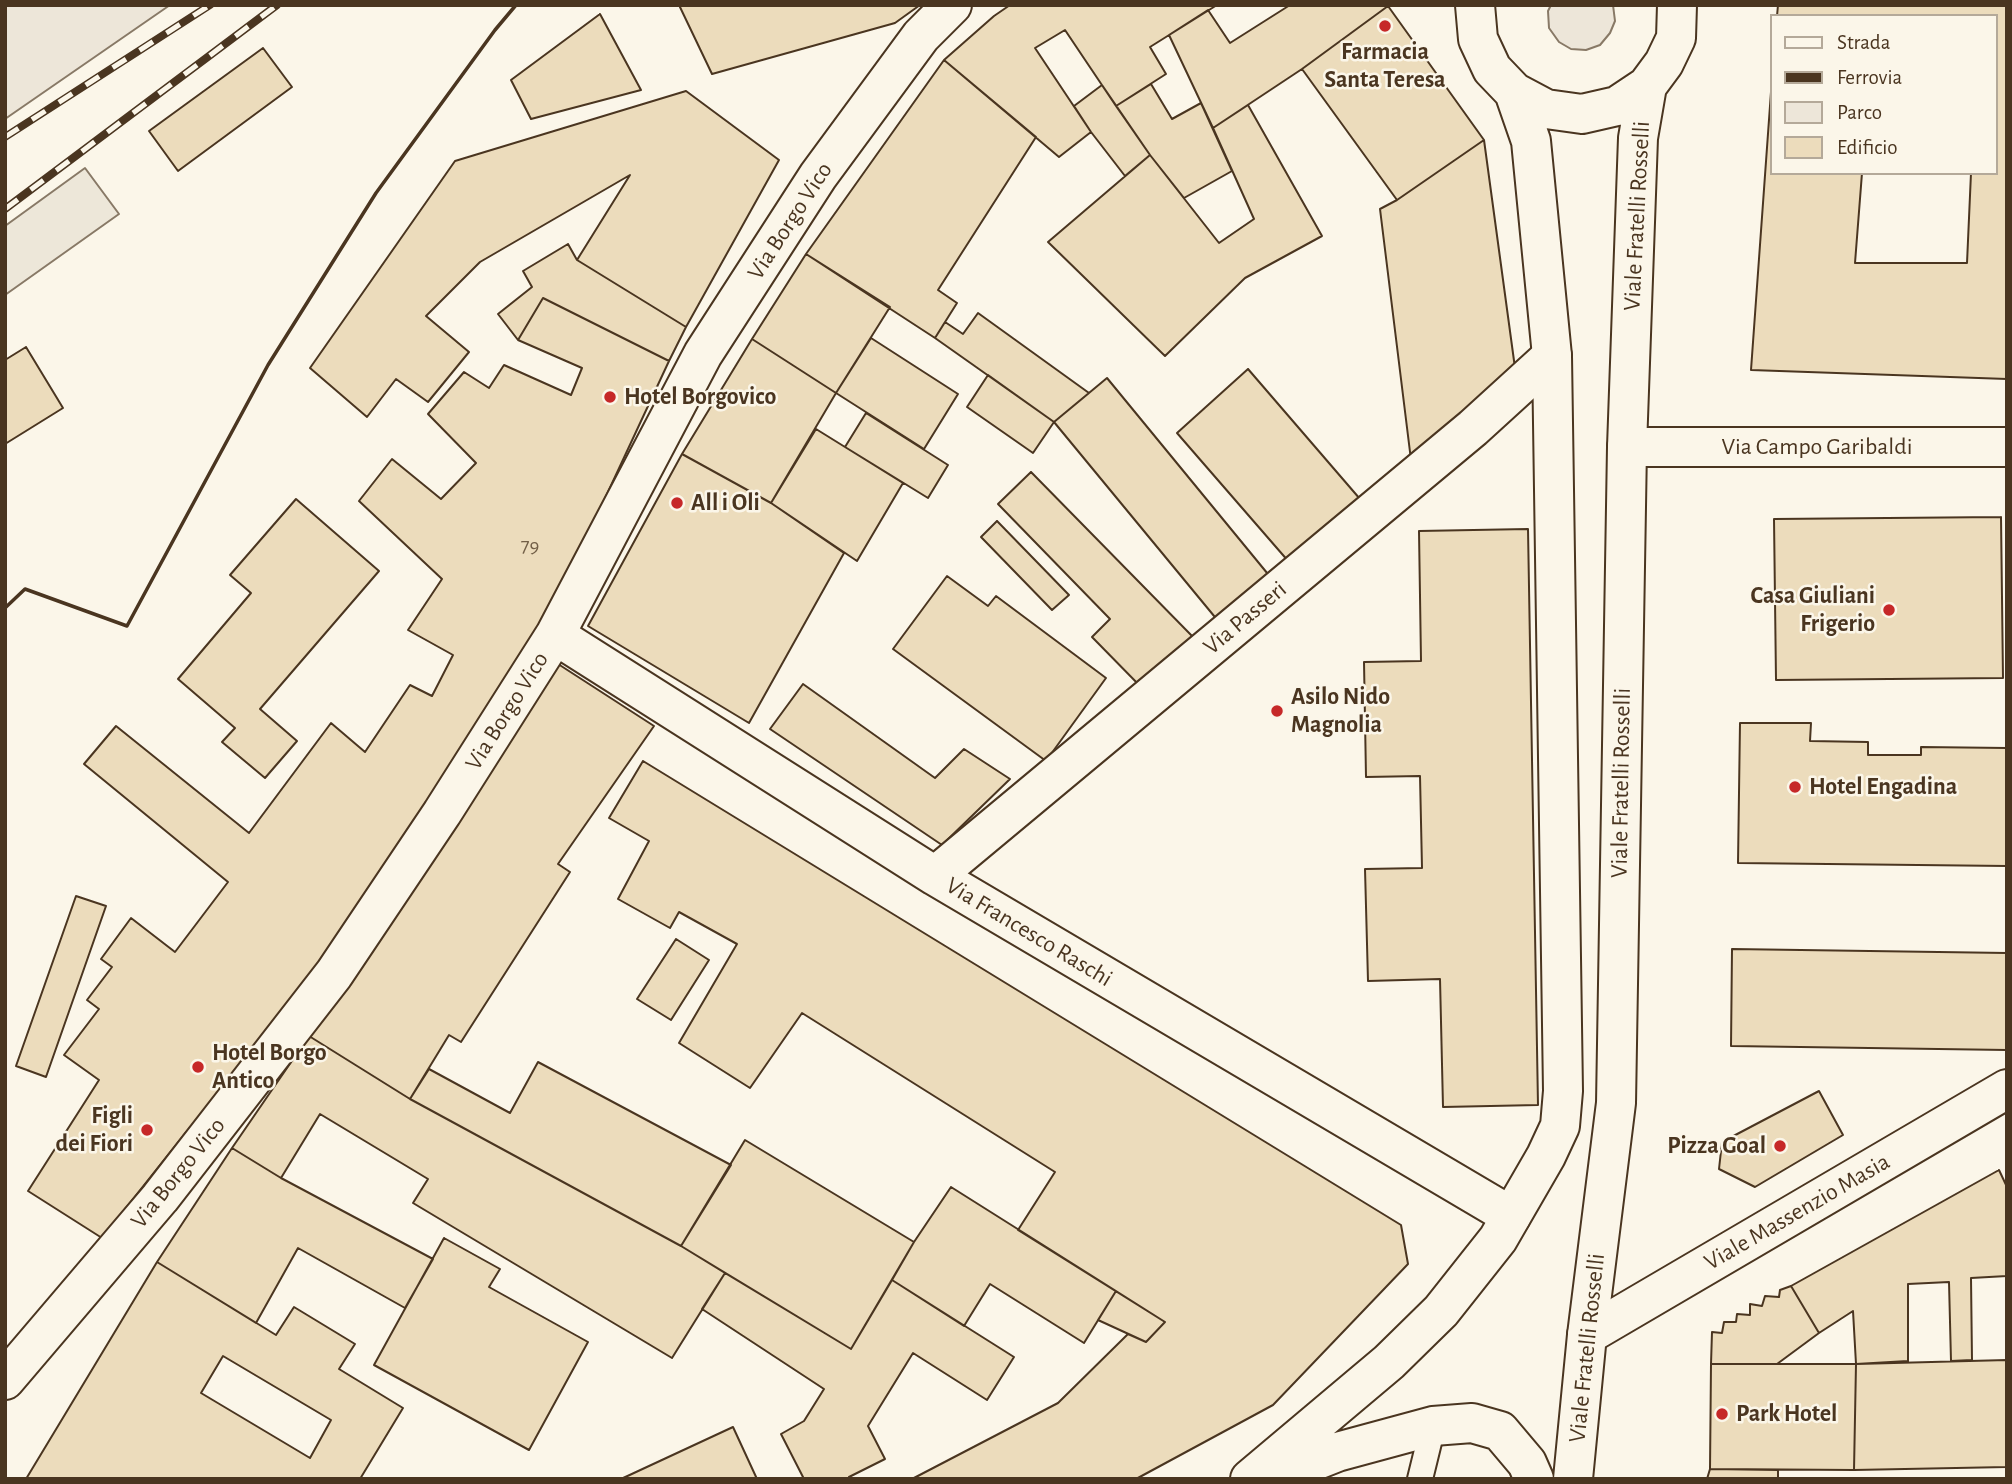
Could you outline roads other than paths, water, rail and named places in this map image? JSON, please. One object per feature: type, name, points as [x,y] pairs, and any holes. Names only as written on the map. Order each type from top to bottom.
[{"type":"street","name":"Via Borgo Vico","points":[[5,1380],[160,1198],[334,974],[442,813],[555,635],[703,354],[818,176],[921,36],[951,5]]},
{"type":"street","points":[[1475,5],[1478,39],[1492,69],[1514,92],[1546,109],[1582,114],[1617,106],[1647,86],[1664,63],[1676,38],[1677,5]]},
{"type":"street","name":"Viale Fratelli Rosselli","points":[[1573,1479],[1587,1335],[1616,1103],[1627,447],[1638,138],[1647,86]]},
{"type":"street","points":[[1250,1479],[1389,1362],[1441,1311],[1498,1239],[1546,1156],[1560,1126],[1563,1091],[1552,356],[1531,141],[1514,92]]},
{"type":"street","name":"Via Passeri","points":[[935,876],[1473,428],[1552,356]]},
{"type":"street","name":"Via Campo Garibaldi","points":[[1627,447],[2007,447]]},
{"type":"street","name":"Via Francesco Raschi","points":[[555,635],[935,876],[1511,1216]]},
{"type":"street","name":"Viale Massenzio Masia","points":[[1587,1335],[2007,1089]]},
{"type":"street","points":[[1269,1479],[1337,1452],[1433,1426],[1472,1423],[1500,1431],[1525,1474]]},
{"type":"lane","points":[[1420,1479],[1433,1426]]},
{"type":"railway","points":[[5,137],[210,5]]},
{"type":"railway","points":[[5,209],[277,5]]},
{"type":"place","name":"Farmacia Santa Teresa","points":[[1385,26]]},
{"type":"place","name":"Hotel Borgovico","points":[[610,397]]},
{"type":"place","name":"All i Oli","points":[[677,503]]},
{"type":"place","name":"Casa Giuliani Frigerio","points":[[1889,610]]},
{"type":"place","name":"Asilo Nido Magnolia","points":[[1277,711]]},
{"type":"place","name":"Hotel Engadina","points":[[1795,787]]},
{"type":"place","name":"Hotel Borgo Antico","points":[[198,1067]]},
{"type":"place","name":"Figli dei Fiori","points":[[147,1130]]},
{"type":"place","name":"Pizza Goal","points":[[1780,1146]]},
{"type":"place","name":"Park Hotel","points":[[1722,1414]]}]
